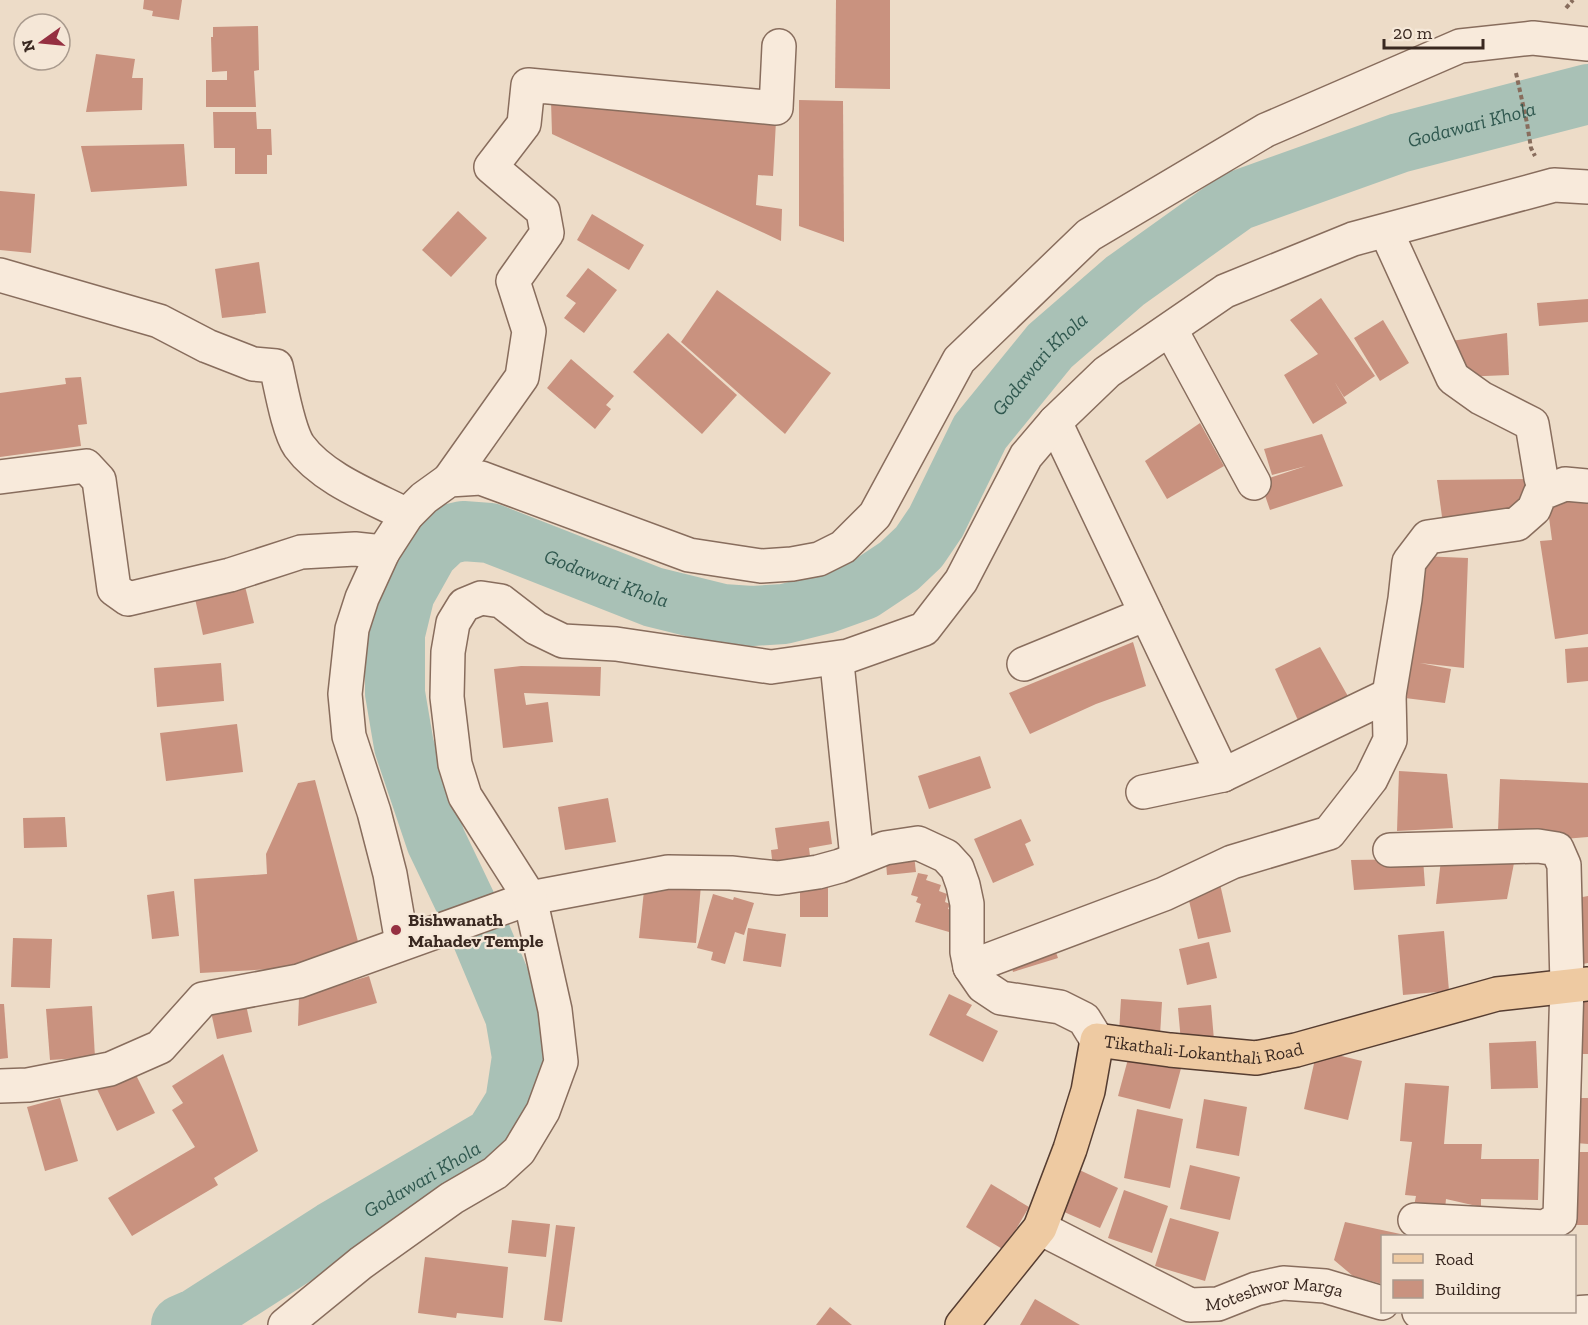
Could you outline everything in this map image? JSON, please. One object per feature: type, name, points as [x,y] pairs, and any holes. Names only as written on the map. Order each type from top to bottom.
[{"type":"main road","name":"Tikathali-Lokanthali Road","points":[[962,1325],[1040,1228],[1070,1149],[1084,1103],[1096,1040],[1256,1058],[1296,1050],[1497,994],[1577,985]]},
{"type":"street","points":[[449,480],[482,478],[689,555],[761,566],[819,560],[843,547],[874,515],[959,360],[1089,235],[1266,130],[1460,46],[1533,38],[1588,44]]},
{"type":"street","points":[[413,939],[387,863],[374,812],[349,736],[345,694],[352,629],[362,598],[383,552],[407,515],[424,498],[449,480],[522,376],[529,331],[513,281],[547,233],[543,211],[491,167],[524,124],[528,84],[776,108],[779,46]]},
{"type":"street","points":[[285,1325],[362,1263],[452,1198],[495,1173],[519,1151],[543,1111],[561,1062],[555,1010],[517,902],[465,796],[455,765],[447,697],[448,652],[453,623],[464,605],[481,598],[501,601],[536,628],[563,641],[616,644],[771,667],[848,656],[924,629],[961,581],[1026,456],[1055,422],[1107,372],[1225,291],[1353,239],[1554,185],[1588,187]]},
{"type":"street","points":[[1391,242],[1453,378],[1488,402],[1532,424],[1541,477]]},
{"type":"street","points":[[0,275],[159,321],[207,346],[254,364],[276,366],[298,444],[314,462],[332,476],[407,515]]},
{"type":"street","points":[[1173,334],[1254,483]]},
{"type":"street","points":[[1055,422],[1223,775]]},
{"type":"street","points":[[0,477],[86,466],[99,480],[114,589],[128,599],[230,575],[302,552],[355,549],[383,552]]},
{"type":"street","points":[[970,967],[1164,894],[1232,862],[1329,833],[1371,779],[1390,740],[1389,695],[1409,562],[1428,537],[1517,524],[1534,509],[1540,494],[1565,484],[1588,486]]},
{"type":"street","points":[[1024,664],[1146,614]]},
{"type":"street","points":[[838,673],[857,858]]},
{"type":"street","points":[[1143,792],[1223,775],[1389,695]]},
{"type":"street","points":[[0,1086],[28,1085],[110,1069],[160,1047],[203,999],[299,981],[517,902],[668,872],[731,873],[778,878],[818,872],[885,848],[918,843],[946,856],[957,868],[967,904],[966,952],[970,967],[983,986],[1001,998],[1060,1007],[1084,1019],[1096,1040]]},
{"type":"street","points":[[1390,850],[1538,846],[1557,849],[1564,865],[1577,985],[1560,1218],[1545,1227],[1415,1220]]},
{"type":"street","name":"Moteshwor Marga","points":[[1040,1228],[1190,1305],[1218,1304],[1256,1289],[1283,1283],[1325,1286],[1381,1302]]},
{"type":"street","points":[[1427,1313],[1444,1317],[1514,1321],[1564,1313]]},
{"type":"path","points":[[1515,70],[1527,123]]},
{"type":"building","points":[[144,0],[182,0],[179,20],[152,16],[153,11],[143,9]]},
{"type":"building","points":[[836,0],[890,0],[890,89],[835,88]]},
{"type":"building","points":[[258,26],[259,70],[254,71],[256,107],[206,107],[206,80],[227,80],[227,71],[212,72],[213,27]]},
{"type":"building","points":[[96,54],[135,59],[132,78],[143,78],[142,110],[86,112]]},
{"type":"building","points":[[799,100],[843,101],[844,242],[799,226]]},
{"type":"building","points":[[551,101],[776,121],[773,176],[758,175],[756,205],[782,209],[781,241],[552,134]]},
{"type":"building","points":[[213,112],[256,112],[257,129],[271,129],[272,155],[267,155],[267,174],[235,174],[235,148],[214,148]]},
{"type":"building","points":[[184,144],[187,186],[91,192],[81,146]]},
{"type":"building","points":[[0,191],[35,194],[31,253],[0,250]]},
{"type":"building","points":[[458,211],[487,238],[451,277],[422,250]]},
{"type":"building","points":[[592,214],[644,245],[629,270],[577,240]]},
{"type":"building","points":[[259,262],[266,313],[222,318],[215,269]]},
{"type":"building","points":[[588,268],[617,290],[584,333],[564,318],[576,303],[566,296]]},
{"type":"building","points":[[717,290],[831,373],[785,434],[681,342]]},
{"type":"building","points":[[1321,298],[1375,376],[1344,397],[1334,381],[1347,403],[1313,424],[1284,375],[1318,354],[1290,320]]},
{"type":"building","points":[[1588,299],[1588,322],[1539,326],[1537,303]]},
{"type":"building","points":[[1383,320],[1409,363],[1380,381],[1354,338]]},
{"type":"building","points":[[668,333],[737,395],[702,434],[633,372]]},
{"type":"building","points":[[1507,333],[1509,375],[1461,377],[1451,341]]},
{"type":"building","points":[[571,359],[614,396],[606,405],[611,409],[595,429],[547,388]]},
{"type":"building","points":[[81,377],[87,424],[78,425],[81,446],[0,457],[0,393],[66,384],[65,378]]},
{"type":"building","points":[[1200,423],[1224,466],[1167,499],[1145,461]]},
{"type":"building","points":[[1322,434],[1343,486],[1270,510],[1260,481],[1306,466],[1272,475],[1264,449]]},
{"type":"building","points":[[1530,479],[1522,518],[1443,524],[1437,480]]},
{"type":"building","points":[[1546,495],[1588,500],[1588,634],[1555,639],[1540,541],[1552,540]]},
{"type":"building","points":[[1420,556],[1468,558],[1464,668],[1420,663],[1451,669],[1445,703],[1397,697]]},
{"type":"building","points":[[244,582],[254,623],[203,635],[194,594]]},
{"type":"building","points":[[1133,642],[1146,686],[1096,704],[1030,734],[1009,693]]},
{"type":"building","points":[[1320,647],[1349,698],[1301,727],[1275,669]]},
{"type":"building","points":[[1588,647],[1588,681],[1567,683],[1565,649]]},
{"type":"building","points":[[221,663],[224,701],[157,707],[154,668]]},
{"type":"building","points":[[521,666],[601,667],[600,696],[524,693],[526,705],[548,702],[553,742],[503,748],[494,669]]},
{"type":"building","points":[[237,724],[243,772],[166,781],[160,733]]},
{"type":"building","points":[[980,756],[991,788],[929,809],[918,776]]},
{"type":"building","points":[[1399,771],[1447,774],[1453,828],[1397,831]]},
{"type":"building","points":[[1500,779],[1588,783],[1588,837],[1564,839],[1498,831]]},
{"type":"building","points":[[315,780],[360,949],[309,967],[200,973],[194,879],[267,874],[266,854],[298,783]]},
{"type":"building","points":[[608,798],[616,842],[565,850],[558,807]]},
{"type":"building","points":[[65,817],[67,847],[24,848],[23,818]]},
{"type":"building","points":[[1021,819],[1031,841],[1025,844],[1034,865],[993,883],[974,839]]},
{"type":"building","points":[[829,821],[832,844],[809,848],[811,864],[773,868],[771,850],[778,849],[775,828]]},
{"type":"building","points":[[913,847],[916,872],[887,875],[885,850]]},
{"type":"building","points":[[1442,851],[1515,858],[1507,899],[1436,904]]},
{"type":"building","points":[[1423,859],[1425,886],[1354,890],[1351,860]]},
{"type":"building","points":[[918,873],[928,875],[926,880],[941,885],[939,891],[947,894],[945,902],[950,904],[948,909],[952,910],[954,916],[949,932],[915,922],[921,904],[916,902],[918,897],[911,895]]},
{"type":"building","points":[[645,881],[701,885],[696,943],[639,938]]},
{"type":"building","points":[[1220,884],[1231,932],[1198,939],[1187,892]]},
{"type":"building","points":[[828,886],[828,917],[800,917],[800,887]]},
{"type":"building","points":[[174,891],[179,936],[152,939],[147,895]]},
{"type":"building","points":[[713,894],[754,903],[744,935],[735,932],[725,964],[711,960],[713,952],[697,948]]},
{"type":"building","points":[[1588,896],[1588,963],[1583,964],[1572,899]]},
{"type":"building","points":[[748,928],[786,934],[781,967],[743,961]]},
{"type":"building","points":[[1444,931],[1449,991],[1403,995],[1398,935]]},
{"type":"building","points":[[13,938],[52,939],[50,988],[11,987]]},
{"type":"building","points":[[1052,941],[1058,958],[1013,972],[1008,954]]},
{"type":"building","points":[[1209,942],[1217,978],[1187,985],[1179,949]]},
{"type":"building","points":[[369,976],[377,1003],[298,1026],[299,997]]},
{"type":"building","points":[[1580,993],[1588,993],[1588,1054],[1580,1054]]},
{"type":"building","points":[[949,994],[972,1005],[966,1015],[998,1031],[983,1062],[929,1035]]},
{"type":"building","points":[[244,996],[252,1032],[217,1039],[209,1003]]},
{"type":"building","points":[[1121,999],[1162,1002],[1160,1035],[1119,1032]]},
{"type":"building","points":[[0,1004],[4,1004],[8,1058],[0,1059]]},
{"type":"building","points":[[1211,1005],[1214,1040],[1181,1042],[1178,1008]]},
{"type":"building","points":[[92,1006],[95,1057],[50,1060],[46,1009]]},
{"type":"building","points":[[1536,1041],[1538,1088],[1491,1089],[1489,1043]]},
{"type":"building","points":[[1131,1048],[1183,1061],[1170,1109],[1118,1096]]},
{"type":"building","points":[[1317,1050],[1362,1061],[1348,1120],[1304,1109]]},
{"type":"building","points":[[223,1054],[258,1151],[214,1178],[218,1185],[132,1236],[108,1198],[195,1147],[172,1110],[183,1103],[172,1086]]},
{"type":"building","points":[[132,1067],[155,1113],[117,1131],[95,1085]]},
{"type":"building","points":[[1405,1083],[1449,1086],[1444,1144],[1482,1144],[1481,1159],[1539,1159],[1538,1200],[1481,1199],[1481,1207],[1446,1199],[1445,1209],[1414,1206],[1416,1196],[1405,1195],[1412,1142],[1400,1141]]},
{"type":"building","points":[[60,1098],[78,1161],[45,1171],[27,1107]]},
{"type":"building","points":[[1576,1098],[1588,1098],[1588,1144],[1576,1143]]},
{"type":"building","points":[[1204,1099],[1247,1107],[1239,1156],[1196,1148]]},
{"type":"building","points":[[1137,1109],[1183,1119],[1170,1188],[1124,1178]]},
{"type":"building","points":[[1575,1152],[1588,1152],[1588,1225],[1575,1225]]},
{"type":"building","points":[[1190,1165],[1240,1177],[1230,1220],[1180,1209]]},
{"type":"building","points":[[1071,1166],[1118,1188],[1100,1228],[1053,1207]]},
{"type":"building","points":[[991,1184],[1029,1207],[1004,1250],[966,1227]]},
{"type":"building","points":[[1124,1190],[1168,1206],[1152,1253],[1108,1238]]},
{"type":"building","points":[[1170,1218],[1219,1232],[1205,1281],[1155,1266]]},
{"type":"building","points":[[512,1220],[550,1224],[546,1257],[508,1253]]},
{"type":"building","points":[[1345,1222],[1405,1235],[1381,1235],[1381,1284],[1353,1276],[1334,1260]]},
{"type":"building","points":[[556,1225],[575,1227],[562,1322],[544,1320]]},
{"type":"building","points":[[425,1257],[508,1267],[503,1318],[457,1313],[456,1318],[418,1313]]},
{"type":"building","points":[[1035,1299],[1080,1325],[1020,1325]]},
{"type":"building","points":[[830,1307],[852,1325],[816,1325]]},
{"type":"waterway","name":"Godawari Khola","points":[[181,1325],[197,1318],[333,1231],[494,1137],[515,1103],[522,1057],[515,1016],[481,935],[436,841],[404,746],[395,693],[395,634],[405,593],[428,552],[446,535],[463,531],[490,533],[653,597],[722,614],[752,616],[784,614],[824,604],[863,590],[899,566],[919,547],[936,522],[980,432],[1050,346],[1125,281],[1237,201],[1399,143],[1588,94]]},
{"type":"place","name":"Bishwanath Mahadev Temple","points":[[396,930]]}]
